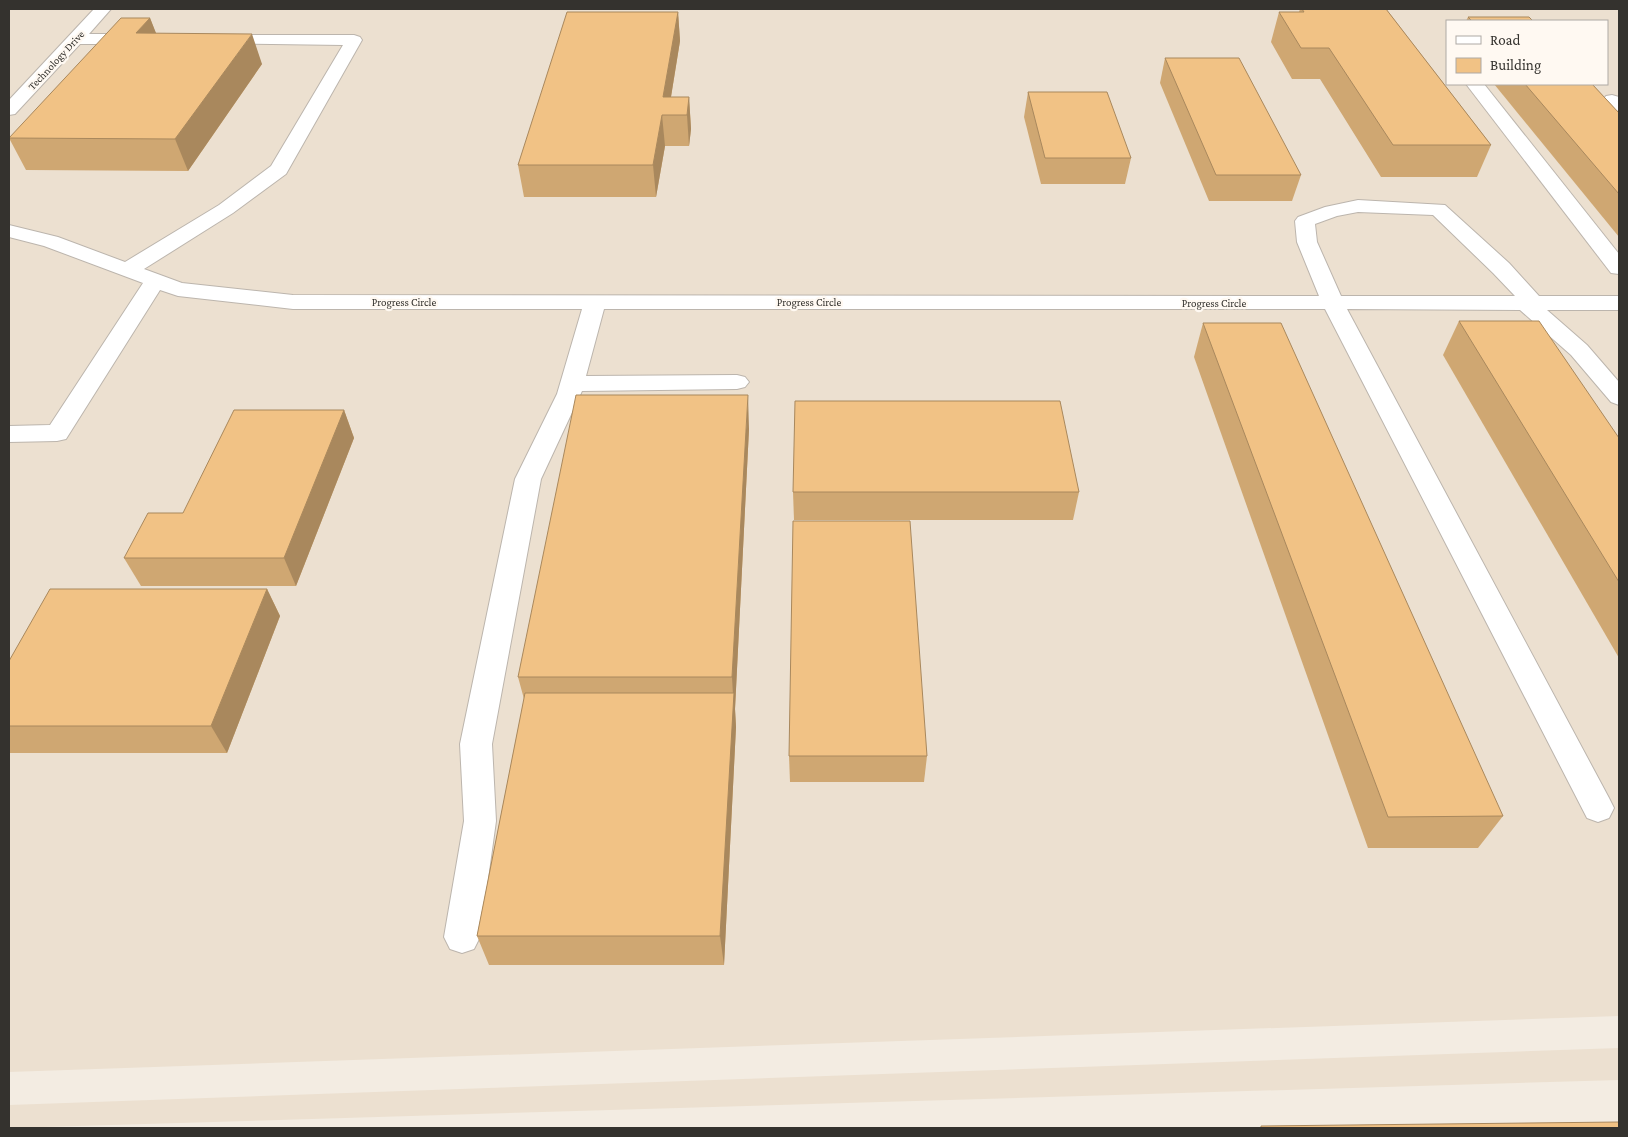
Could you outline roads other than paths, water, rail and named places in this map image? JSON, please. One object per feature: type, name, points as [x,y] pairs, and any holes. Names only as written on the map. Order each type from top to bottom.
[{"type":"street","name":"Technology Drive","points":[[9,110],[103,9]]},
{"type":"street","points":[[75,39],[153,39]]},
{"type":"street","points":[[127,270],[226,208],[279,170],[354,40],[201,40]]},
{"type":"street","points":[[1476,85],[1619,268]]},
{"type":"street","points":[[1598,808],[1333,303],[1307,242],[1305,221],[1332,211],[1358,206],[1438,209],[1501,268],[1530,303],[1578,350],[1619,397]]},
{"type":"street","name":"Progress Circle","points":[[9,231],[51,241],[178,289],[293,302],[1619,303]]},
{"type":"street","points":[[9,434],[56,433],[156,281]]},
{"type":"street","points":[[462,937],[480,822],[476,744],[496,630],[528,479],[569,394],[595,302]]},
{"type":"street","points":[[572,384],[737,382]]}]
